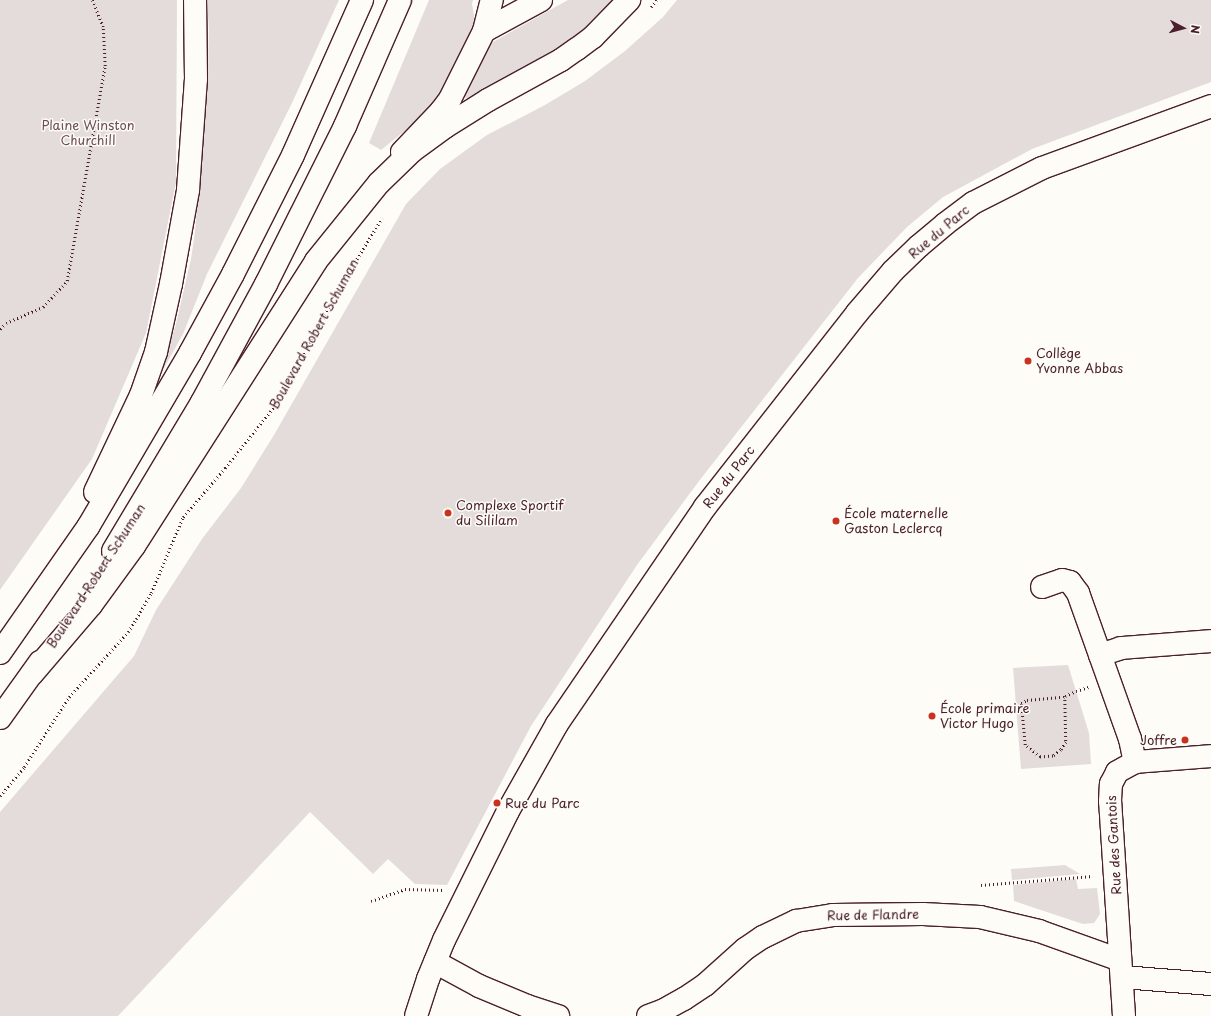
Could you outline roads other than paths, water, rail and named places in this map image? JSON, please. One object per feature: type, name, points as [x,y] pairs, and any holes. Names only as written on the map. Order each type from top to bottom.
[{"type":"main road","points":[[60,568],[141,395],[160,334],[188,190],[196,79],[195,0]]},
{"type":"main road","points":[[0,652],[60,568],[117,479],[215,308],[293,155],[362,0]]},
{"type":"main road","name":"Boulevard Robert Schuman","points":[[0,718],[32,674],[137,513],[246,322],[307,205],[345,126],[400,0]]},
{"type":"main road","points":[[32,674],[91,605],[134,546],[316,261],[409,143],[441,111],[450,99],[484,31],[492,0]]},
{"type":"main road","points":[[484,31],[541,0]]},
{"type":"main road","points":[[379,183],[412,151],[445,127],[488,100],[561,60],[577,49],[593,37],[629,0]]},
{"type":"main road","name":"Rue du Parc","points":[[416,1016],[435,962],[508,811],[557,724],[657,575],[714,496],[857,312],[893,271],[944,224],[973,203],[1042,168],[1211,106]]},
{"type":"main road","points":[[1042,587],[1062,580],[1073,585],[1078,593],[1130,739],[1134,762],[1211,756]]},
{"type":"main road","points":[[1100,655],[1115,649],[1129,647],[1211,641]]},
{"type":"main road","name":"Rue des Gantois","points":[[1124,1016],[1110,801],[1111,784],[1117,772],[1134,762]]},
{"type":"main road","name":"Rue de Flandre","points":[[648,1016],[684,1000],[705,985],[745,949],[763,937],[796,921],[833,914],[949,914],[988,919],[1039,931],[1121,969],[1211,984]]},
{"type":"main road","points":[[435,962],[479,986],[527,1006],[558,1016]]},
{"type":"place","name":"Collège Yvonne Abbas","points":[[1028,361]]},
{"type":"place","name":"Complexe Sportif du Sililam","points":[[448,513]]},
{"type":"place","name":"École maternelle Gaston Leclercq","points":[[836,521]]},
{"type":"place","name":"École primaire Victor Hugo","points":[[932,716]]},
{"type":"place","name":"Joffre","points":[[1185,740]]},
{"type":"place","name":"Rue du Parc","points":[[497,803]]},
{"type":"park label","name":"Plaine Winston Churchill","points":[[88,134]]}]
